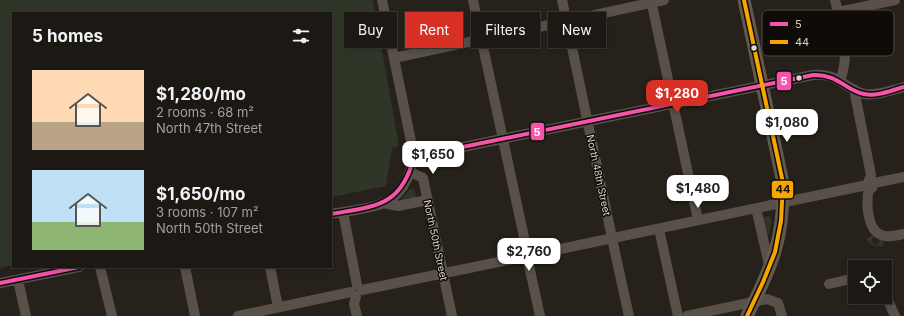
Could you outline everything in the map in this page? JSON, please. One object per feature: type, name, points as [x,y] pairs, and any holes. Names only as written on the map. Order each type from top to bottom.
[{"type":"main road","points":[[744,0],[783,183],[782,224],[777,249],[770,269],[748,316]]},
{"type":"street","points":[[332,214],[383,203],[399,192],[410,172],[414,158],[382,0]]},
{"type":"street","points":[[473,0],[475,12]]},
{"type":"street","name":"North 48th Street","points":[[562,0],[564,12]]},
{"type":"street","points":[[604,12],[651,1],[664,0]]},
{"type":"street","points":[[835,0],[838,10]]},
{"type":"street","points":[[848,10],[895,0]]},
{"type":"street","points":[[651,1],[698,220]]},
{"type":"street","points":[[394,58],[471,41]]},
{"type":"street","points":[[483,48],[540,316]]},
{"type":"street","name":"North 48th Street","points":[[572,48],[629,316]]},
{"type":"street","points":[[840,80],[846,56]]},
{"type":"street","points":[[414,158],[818,74],[830,76],[840,80],[854,89],[870,94],[904,87]]},
{"type":"street","points":[[854,89],[871,175],[866,201],[872,227],[878,233],[890,236],[904,234]]},
{"type":"street","name":"North 50th Street","points":[[410,172],[423,178],[452,316]]},
{"type":"street","points":[[238,316],[904,177]]},
{"type":"street","points":[[383,203],[398,206],[427,200]]},
{"type":"street","points":[[756,208],[770,269]]},
{"type":"street","points":[[343,212],[356,291],[354,304],[357,316]]},
{"type":"street","points":[[659,229],[678,316]]},
{"type":"street","points":[[0,283],[75,268]]},
{"type":"street","points":[[100,268],[112,316]]},
{"type":"street","points":[[185,268],[195,316]]},
{"type":"street","points":[[270,268],[278,307]]},
{"type":"street","points":[[18,280],[26,316]]},
{"type":"street","points":[[829,284],[848,280]]},
{"type":"street","points":[[687,316],[755,301],[774,300],[778,303],[782,316]]},
{"type":"street","points":[[890,304],[895,316]]},
{"type":"green space","points":[[0,0],[373,0],[375,12],[344,12],[344,48],[382,48],[399,146],[392,148],[386,186],[332,197],[332,12],[12,12],[12,265],[0,268]]},
{"type":"green space","points":[[410,189],[414,189],[417,200],[398,203]]},
{"type":"green space","points":[[769,216],[772,221],[768,238],[763,217]]},
{"type":"green space","points":[[873,235],[874,236],[871,242],[876,245],[880,240],[882,240],[884,246],[874,246],[866,239]]},
{"type":"transit line","name":"44","points":[[744,0],[783,183],[781,221],[775,252],[747,316]]},
{"type":"transit line","name":"5","points":[[414,157],[813,75],[829,77],[857,92],[869,95],[879,94],[904,87]]},
{"type":"transit line","name":"5","points":[[332,214],[374,206],[394,195],[402,186],[409,173],[414,157]]},
{"type":"transit line","name":"5","points":[[0,283],[74,268]]}]
